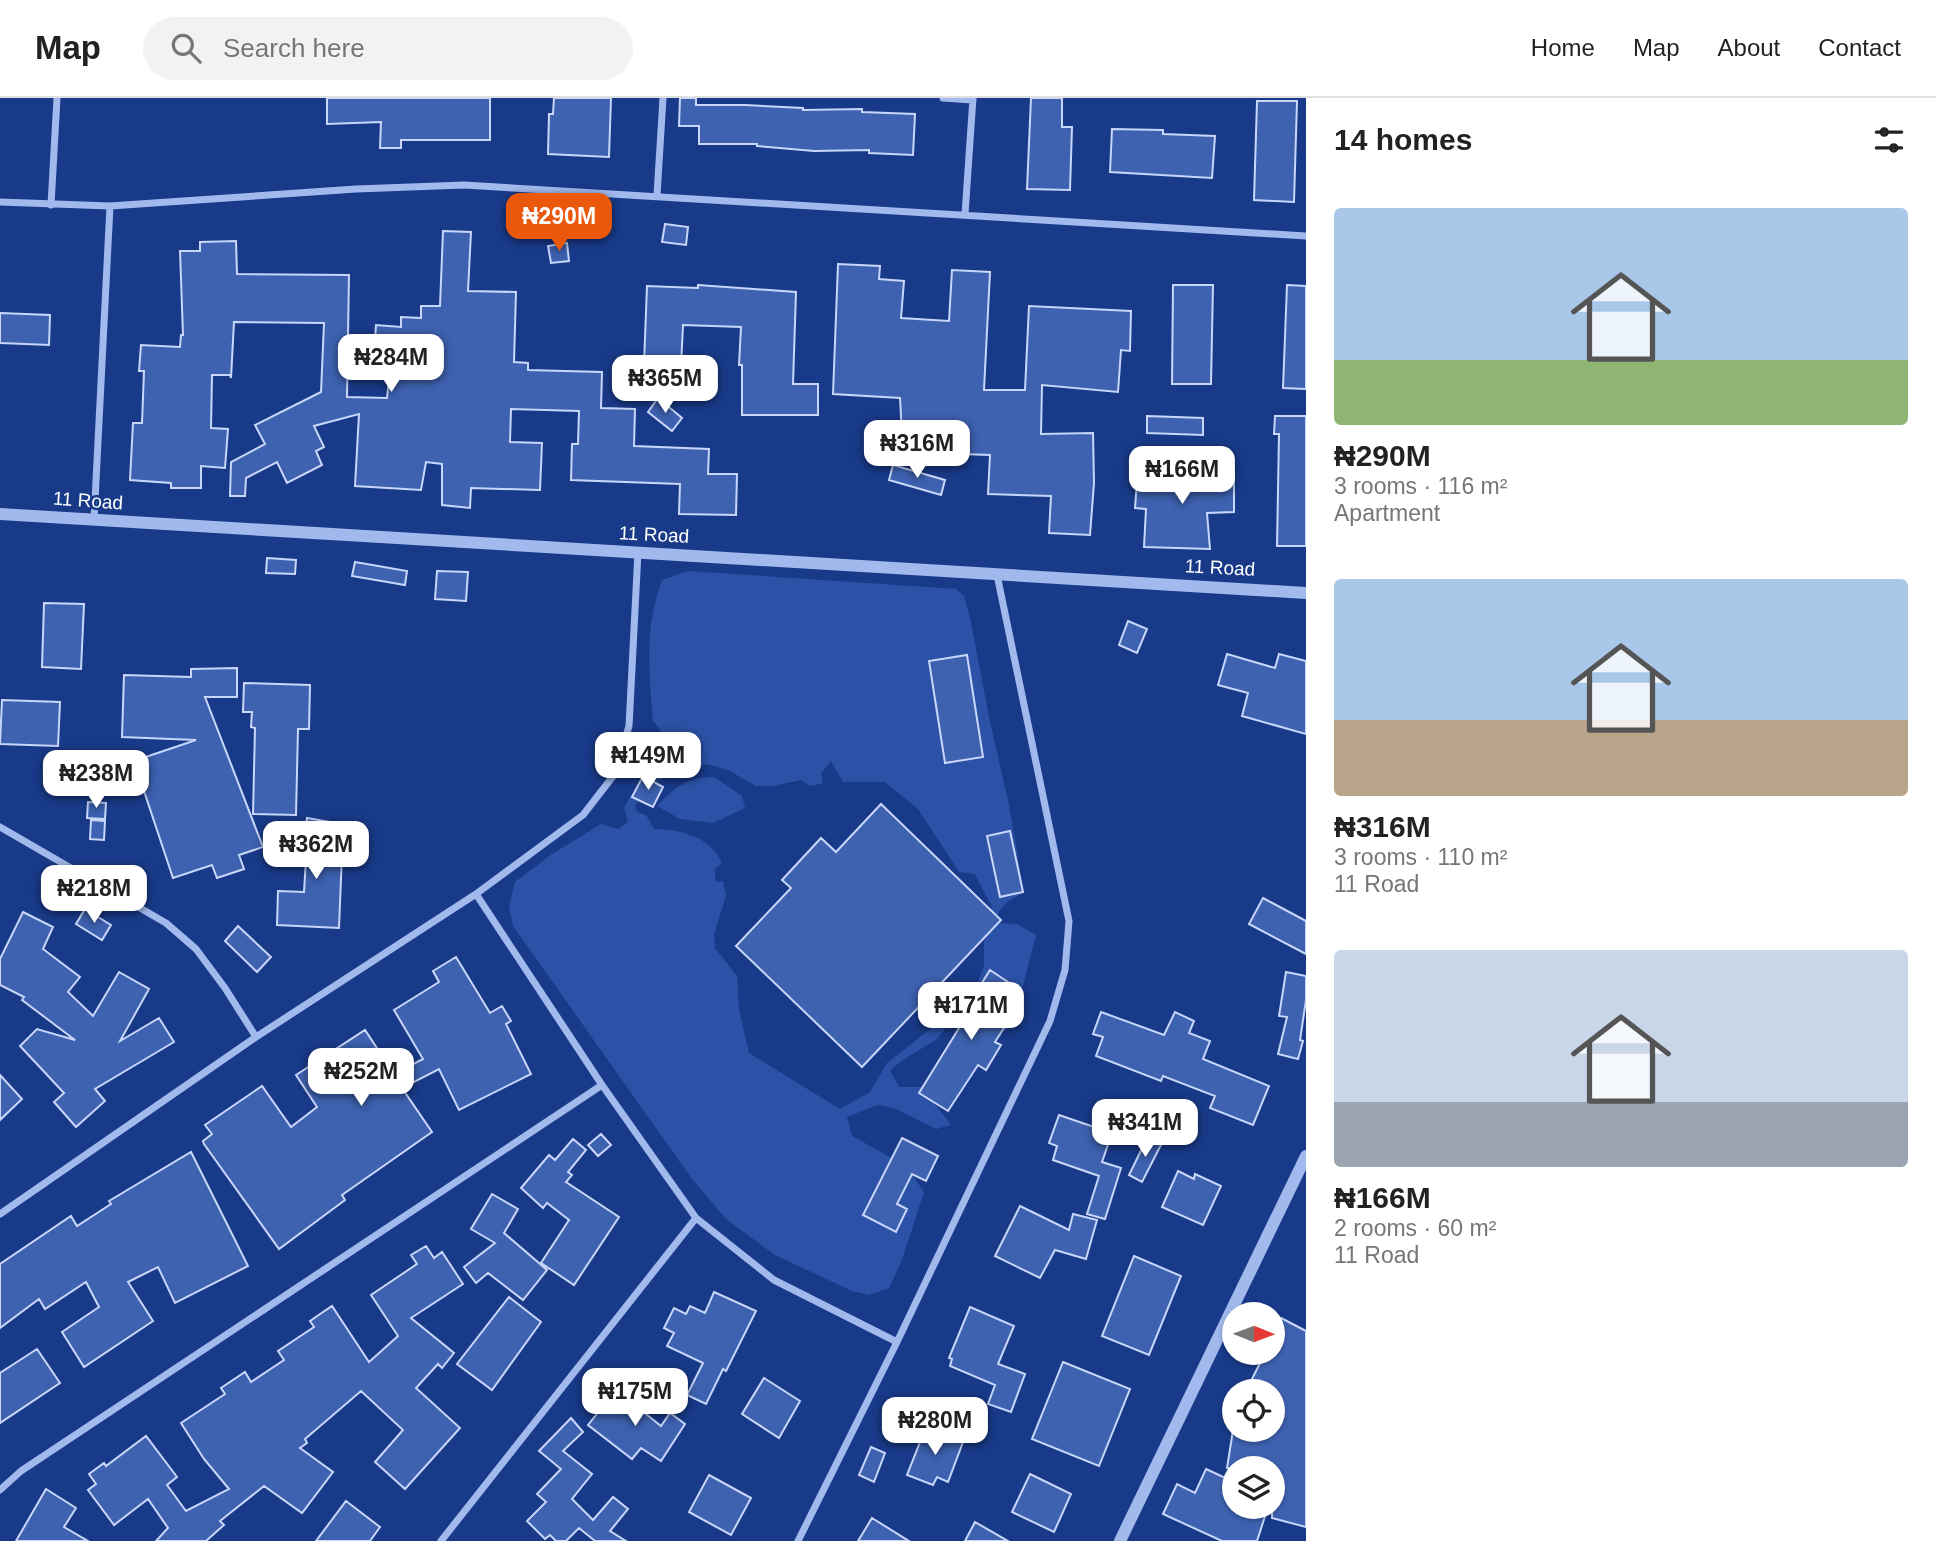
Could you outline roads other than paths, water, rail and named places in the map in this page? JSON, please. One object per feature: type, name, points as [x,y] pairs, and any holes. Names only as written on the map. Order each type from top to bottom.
[{"type":"street","points":[[51,205],[57,98]]},
{"type":"street","points":[[657,195],[663,98]]},
{"type":"street","points":[[943,98],[973,99],[965,214]]},
{"type":"street","points":[[0,202],[110,206],[464,184],[1306,236]]},
{"type":"street","points":[[94,520],[110,206]]},
{"type":"street","name":"11 Road","points":[[0,514],[1306,593]]},
{"type":"street","points":[[0,1214],[256,1037],[476,894],[583,815],[614,775],[629,726],[638,552]]},
{"type":"street","points":[[798,1541],[897,1342],[1050,1021],[1065,970],[1069,921],[997,575]]},
{"type":"street","points":[[0,827],[166,923],[196,949],[256,1037]]},
{"type":"street","points":[[476,894],[602,1085],[696,1218],[775,1280],[897,1342]]},
{"type":"street","points":[[0,1490],[21,1471],[602,1085]]},
{"type":"street","points":[[1120,1541],[1306,1156]]},
{"type":"street","points":[[441,1541],[696,1218]]}]
